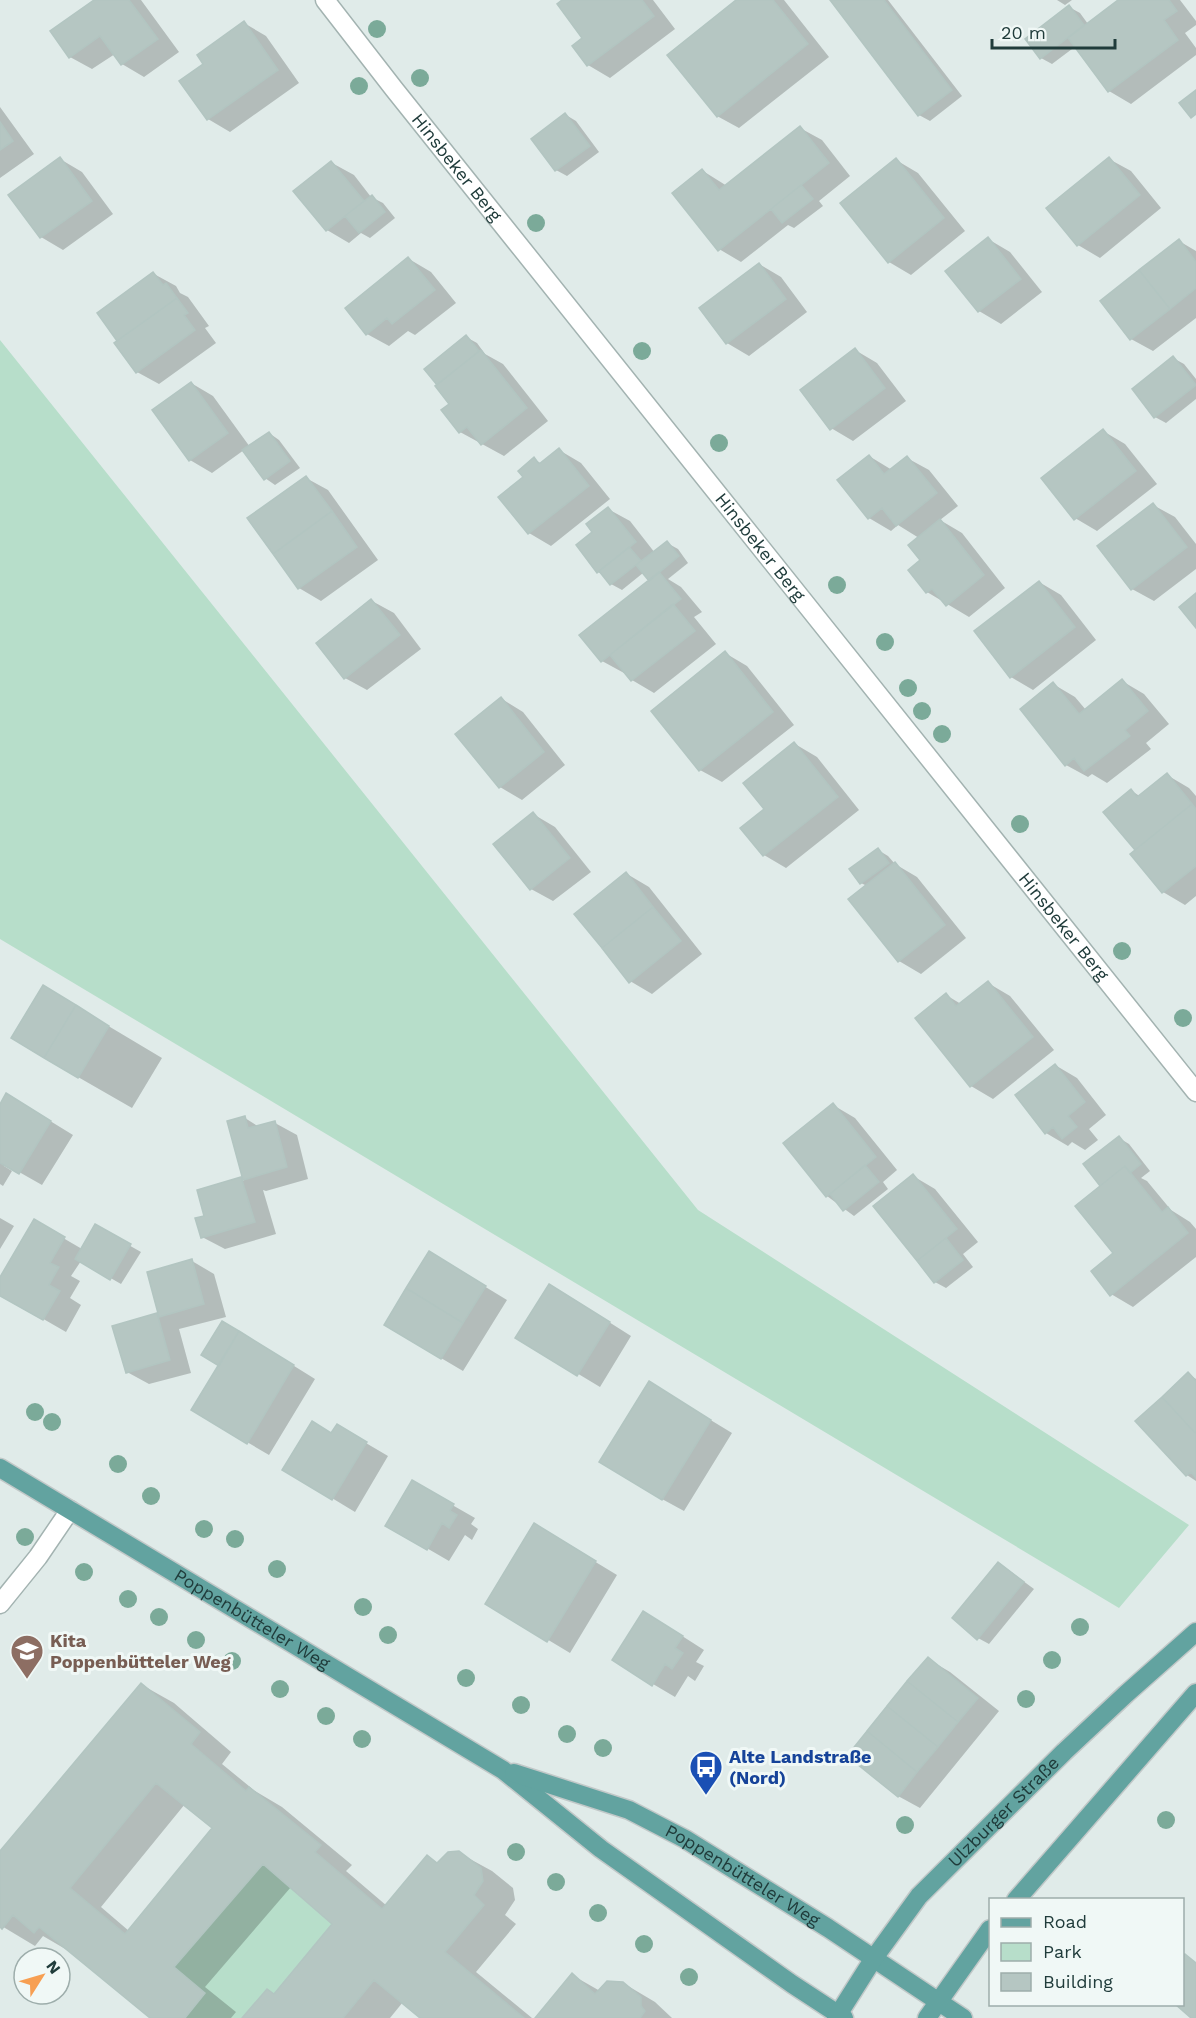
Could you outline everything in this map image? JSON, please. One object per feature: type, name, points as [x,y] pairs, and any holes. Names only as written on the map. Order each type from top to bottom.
[{"type":"main road","name":"Poppenbütteler Weg","points":[[0,1468],[503,1770],[601,1849],[839,2017]]},
{"type":"main road","name":"Ulzburger Straße","points":[[839,2017],[874,1958],[926,1889],[1095,1723],[1196,1632]]},
{"type":"main road","points":[[1017,1898],[1196,1693]]},
{"type":"main road","name":"Poppenbütteler Weg","points":[[503,1770],[629,1810],[685,1839],[874,1958],[963,2018]]},
{"type":"main road","points":[[927,2018],[989,1930]]},
{"type":"street","name":"Hinsbeker Berg","points":[[325,0],[1196,1092]]},
{"type":"street","points":[[0,1604],[38,1557],[70,1510]]},
{"type":"green space","points":[[0,340],[698,1210],[1189,1525],[1119,1608],[0,939]]},
{"type":"green space","points":[[263,1864],[332,1924],[274,1994],[266,1990],[242,2018],[185,2018],[204,1993],[174,1967]]},
{"type":"building","points":[[94,0],[129,0],[158,39],[121,65],[100,36],[69,58],[50,31]]},
{"type":"building","points":[[562,0],[642,0],[654,16],[587,66],[572,46],[582,38],[557,4]]},
{"type":"building","points":[[736,0],[773,0],[808,44],[717,117],[667,55]]},
{"type":"building","points":[[830,0],[884,0],[952,90],[918,116]]},
{"type":"building","points":[[1118,0],[1169,0],[1177,11],[1164,20],[1178,40],[1108,92],[1068,38]]},
{"type":"building","points":[[1069,5],[1084,25],[1040,59],[1025,39]]},
{"type":"building","points":[[244,21],[278,70],[207,120],[179,81],[203,64],[197,55]]},
{"type":"building","points":[[1196,90],[1196,114],[1191,118],[1179,103]]},
{"type":"building","points":[[565,113],[590,146],[555,171],[531,139]]},
{"type":"building","points":[[0,122],[13,141],[0,150]]},
{"type":"building","points":[[800,126],[829,163],[718,251],[672,193],[702,169],[719,190]]},
{"type":"building","points":[[60,157],[92,201],[40,238],[8,195]]},
{"type":"building","points":[[1109,157],[1140,195],[1077,246],[1046,208]]},
{"type":"building","points":[[896,158],[944,218],[888,263],[840,203]]},
{"type":"building","points":[[331,161],[364,201],[326,231],[293,191]]},
{"type":"building","points":[[801,185],[813,199],[782,223],[771,209]]},
{"type":"building","points":[[372,195],[385,212],[359,233],[345,216]]},
{"type":"building","points":[[988,237],[1021,279],[978,312],[945,271]]},
{"type":"building","points":[[1179,239],[1196,262],[1196,288],[1170,309],[1139,270]]},
{"type":"building","points":[[408,257],[435,290],[392,324],[387,318],[366,335],[345,308]]},
{"type":"building","points":[[759,263],[786,299],[726,344],[699,308]]},
{"type":"building","points":[[1139,270],[1170,309],[1130,340],[1100,301]]},
{"type":"building","points":[[153,272],[163,285],[166,283],[177,298],[117,341],[97,313]]},
{"type":"building","points":[[177,298],[188,313],[184,315],[195,330],[136,373],[114,343]]},
{"type":"building","points":[[466,335],[479,351],[437,385],[424,369]]},
{"type":"building","points":[[855,348],[885,388],[830,430],[800,390]]},
{"type":"building","points":[[481,350],[527,408],[481,445],[467,427],[459,433],[441,410],[449,404],[435,386]]},
{"type":"building","points":[[1173,356],[1196,385],[1154,418],[1132,389]]},
{"type":"building","points":[[191,382],[228,433],[189,461],[152,410]]},
{"type":"building","points":[[1103,429],[1136,471],[1074,520],[1041,478]]},
{"type":"building","points":[[269,432],[290,461],[264,480],[242,450]]},
{"type":"building","points":[[559,448],[589,486],[528,534],[498,497],[523,477],[518,471],[534,457],[539,464]]},
{"type":"building","points":[[869,455],[884,474],[907,456],[937,493],[896,526],[882,508],[868,519],[837,480]]},
{"type":"building","points":[[306,476],[332,511],[273,554],[247,518]]},
{"type":"building","points":[[1153,503],[1187,547],[1131,590],[1097,546]]},
{"type":"building","points":[[608,507],[636,542],[597,573],[576,545],[592,532],[586,524]]},
{"type":"building","points":[[332,511],[357,547],[298,589],[273,554]]},
{"type":"building","points":[[940,519],[984,575],[946,606],[932,589],[926,593],[908,570],[920,560],[908,545]]},
{"type":"building","points":[[667,541],[679,556],[649,581],[636,565]]},
{"type":"building","points":[[629,547],[641,561],[610,585],[599,571]]},
{"type":"building","points":[[659,572],[681,599],[601,662],[579,635]]},
{"type":"building","points":[[1039,581],[1075,627],[1010,678],[974,631]]},
{"type":"building","points":[[1196,593],[1196,628],[1179,607]]},
{"type":"building","points":[[371,599],[400,635],[344,679],[316,643]]},
{"type":"building","points":[[673,604],[695,631],[631,681],[610,655]]},
{"type":"building","points":[[725,651],[773,712],[699,771],[651,711]]},
{"type":"building","points":[[1122,679],[1148,711],[1125,730],[1130,736],[1084,771],[1074,758],[1065,766],[1020,709],[1053,682],[1079,714]]},
{"type":"building","points":[[501,697],[544,752],[499,788],[455,734]]},
{"type":"building","points":[[794,742],[838,797],[763,856],[740,828],[764,809],[743,783]]},
{"type":"building","points":[[1167,773],[1192,804],[1135,850],[1103,812],[1131,789],[1137,797]]},
{"type":"building","points":[[1192,804],[1196,809],[1196,866],[1162,893],[1130,854]]},
{"type":"building","points":[[533,812],[570,858],[530,890],[493,844]]},
{"type":"building","points":[[878,848],[889,863],[860,884],[849,869]]},
{"type":"building","points":[[895,862],[945,925],[898,962],[848,899]]},
{"type":"building","points":[[626,872],[653,907],[602,948],[574,914]]},
{"type":"building","points":[[653,907],[681,941],[629,983],[602,948]]},
{"type":"building","points":[[988,981],[1033,1037],[970,1087],[915,1018],[946,993],[956,1006]]},
{"type":"building","points":[[43,985],[76,1005],[44,1058],[11,1038]]},
{"type":"building","points":[[76,1005],[109,1026],[78,1078],[44,1058]]},
{"type":"building","points":[[1055,1064],[1085,1102],[1068,1116],[1077,1127],[1062,1139],[1053,1127],[1045,1134],[1015,1095]]},
{"type":"building","points":[[6,1093],[51,1121],[19,1174],[0,1163],[0,1104]]},
{"type":"building","points":[[833,1103],[876,1157],[826,1197],[783,1143]]},
{"type":"building","points":[[245,1116],[248,1128],[275,1121],[287,1167],[243,1180],[227,1121]]},
{"type":"building","points":[[1119,1136],[1141,1164],[1130,1173],[1125,1166],[1100,1186],[1083,1164]]},
{"type":"building","points":[[865,1165],[879,1182],[843,1211],[830,1194]]},
{"type":"building","points":[[1125,1166],[1162,1212],[1168,1207],[1188,1233],[1110,1296],[1091,1271],[1113,1253],[1075,1206]]},
{"type":"building","points":[[913,1174],[957,1229],[917,1261],[873,1206]]},
{"type":"building","points":[[241,1177],[255,1222],[201,1238],[195,1218],[204,1216],[197,1190]]},
{"type":"building","points":[[34,1219],[65,1237],[50,1263],[59,1267],[49,1285],[60,1291],[43,1320],[0,1296],[0,1277]]},
{"type":"building","points":[[95,1224],[131,1244],[110,1280],[75,1259]]},
{"type":"building","points":[[946,1238],[963,1260],[934,1283],[917,1261]]},
{"type":"building","points":[[429,1251],[486,1286],[463,1323],[406,1288]]},
{"type":"building","points":[[192,1259],[204,1304],[159,1317],[147,1272]]},
{"type":"building","points":[[549,1284],[610,1322],[577,1376],[515,1338]]},
{"type":"building","points":[[406,1288],[463,1323],[441,1359],[384,1325]]},
{"type":"building","points":[[157,1313],[170,1360],[126,1373],[112,1326]]},
{"type":"building","points":[[222,1321],[239,1331],[219,1366],[201,1355]]},
{"type":"building","points":[[239,1331],[294,1365],[247,1444],[191,1410]]},
{"type":"building","points":[[1188,1372],[1196,1381],[1196,1434],[1162,1397]]},
{"type":"building","points":[[649,1381],[711,1420],[662,1500],[599,1462]]},
{"type":"building","points":[[1162,1397],[1196,1434],[1196,1478],[1191,1472],[1186,1476],[1135,1421]]},
{"type":"building","points":[[312,1421],[331,1433],[337,1424],[367,1442],[332,1500],[282,1470]]},
{"type":"building","points":[[412,1480],[454,1504],[450,1511],[457,1515],[449,1528],[442,1523],[427,1550],[385,1526]]},
{"type":"building","points":[[534,1523],[596,1561],[547,1642],[485,1604]]},
{"type":"building","points":[[998,1562],[1024,1582],[977,1640],[952,1618]]},
{"type":"building","points":[[643,1611],[683,1636],[675,1648],[683,1653],[672,1669],[665,1664],[652,1686],[612,1660]]},
{"type":"building","points":[[928,1657],[978,1698],[958,1722],[907,1681]]},
{"type":"building","points":[[907,1681],[958,1722],[938,1747],[887,1706]]},
{"type":"building","points":[[141,1683],[200,1732],[191,1744],[246,1791],[249,1787],[321,1845],[315,1852],[382,1909],[427,1855],[437,1863],[448,1852],[459,1851],[481,1868],[483,1881],[474,1895],[484,1905],[445,1952],[524,2018],[420,2018],[374,1980],[343,2018],[242,2018],[267,1989],[274,1994],[332,1924],[263,1864],[174,1967],[205,1993],[185,2018],[150,2018],[72,1954],[72,1946],[62,1946],[39,1927],[34,1933],[13,1915],[2,1929],[0,1927],[0,1851]],"holes":[[[156,1783],[212,1828],[125,1934],[70,1888]]]},
{"type":"building","points":[[887,1706],[938,1747],[917,1772],[867,1731]]},
{"type":"building","points":[[867,1731],[917,1772],[898,1797],[847,1756]]},
{"type":"building","points":[[1184,1955],[1196,1963],[1196,2018],[1191,2018],[1177,2006],[1184,2006]]},
{"type":"building","points":[[572,1973],[595,1994],[607,1981],[623,1982],[641,1997],[641,2006],[645,2011],[640,2018],[535,2018]]},
{"type":"place","name":"Kita Poppenbütteler Weg","points":[[27,1680]]},
{"type":"place","name":"Alte Landstraße (Nord)","points":[[706,1796]]}]
